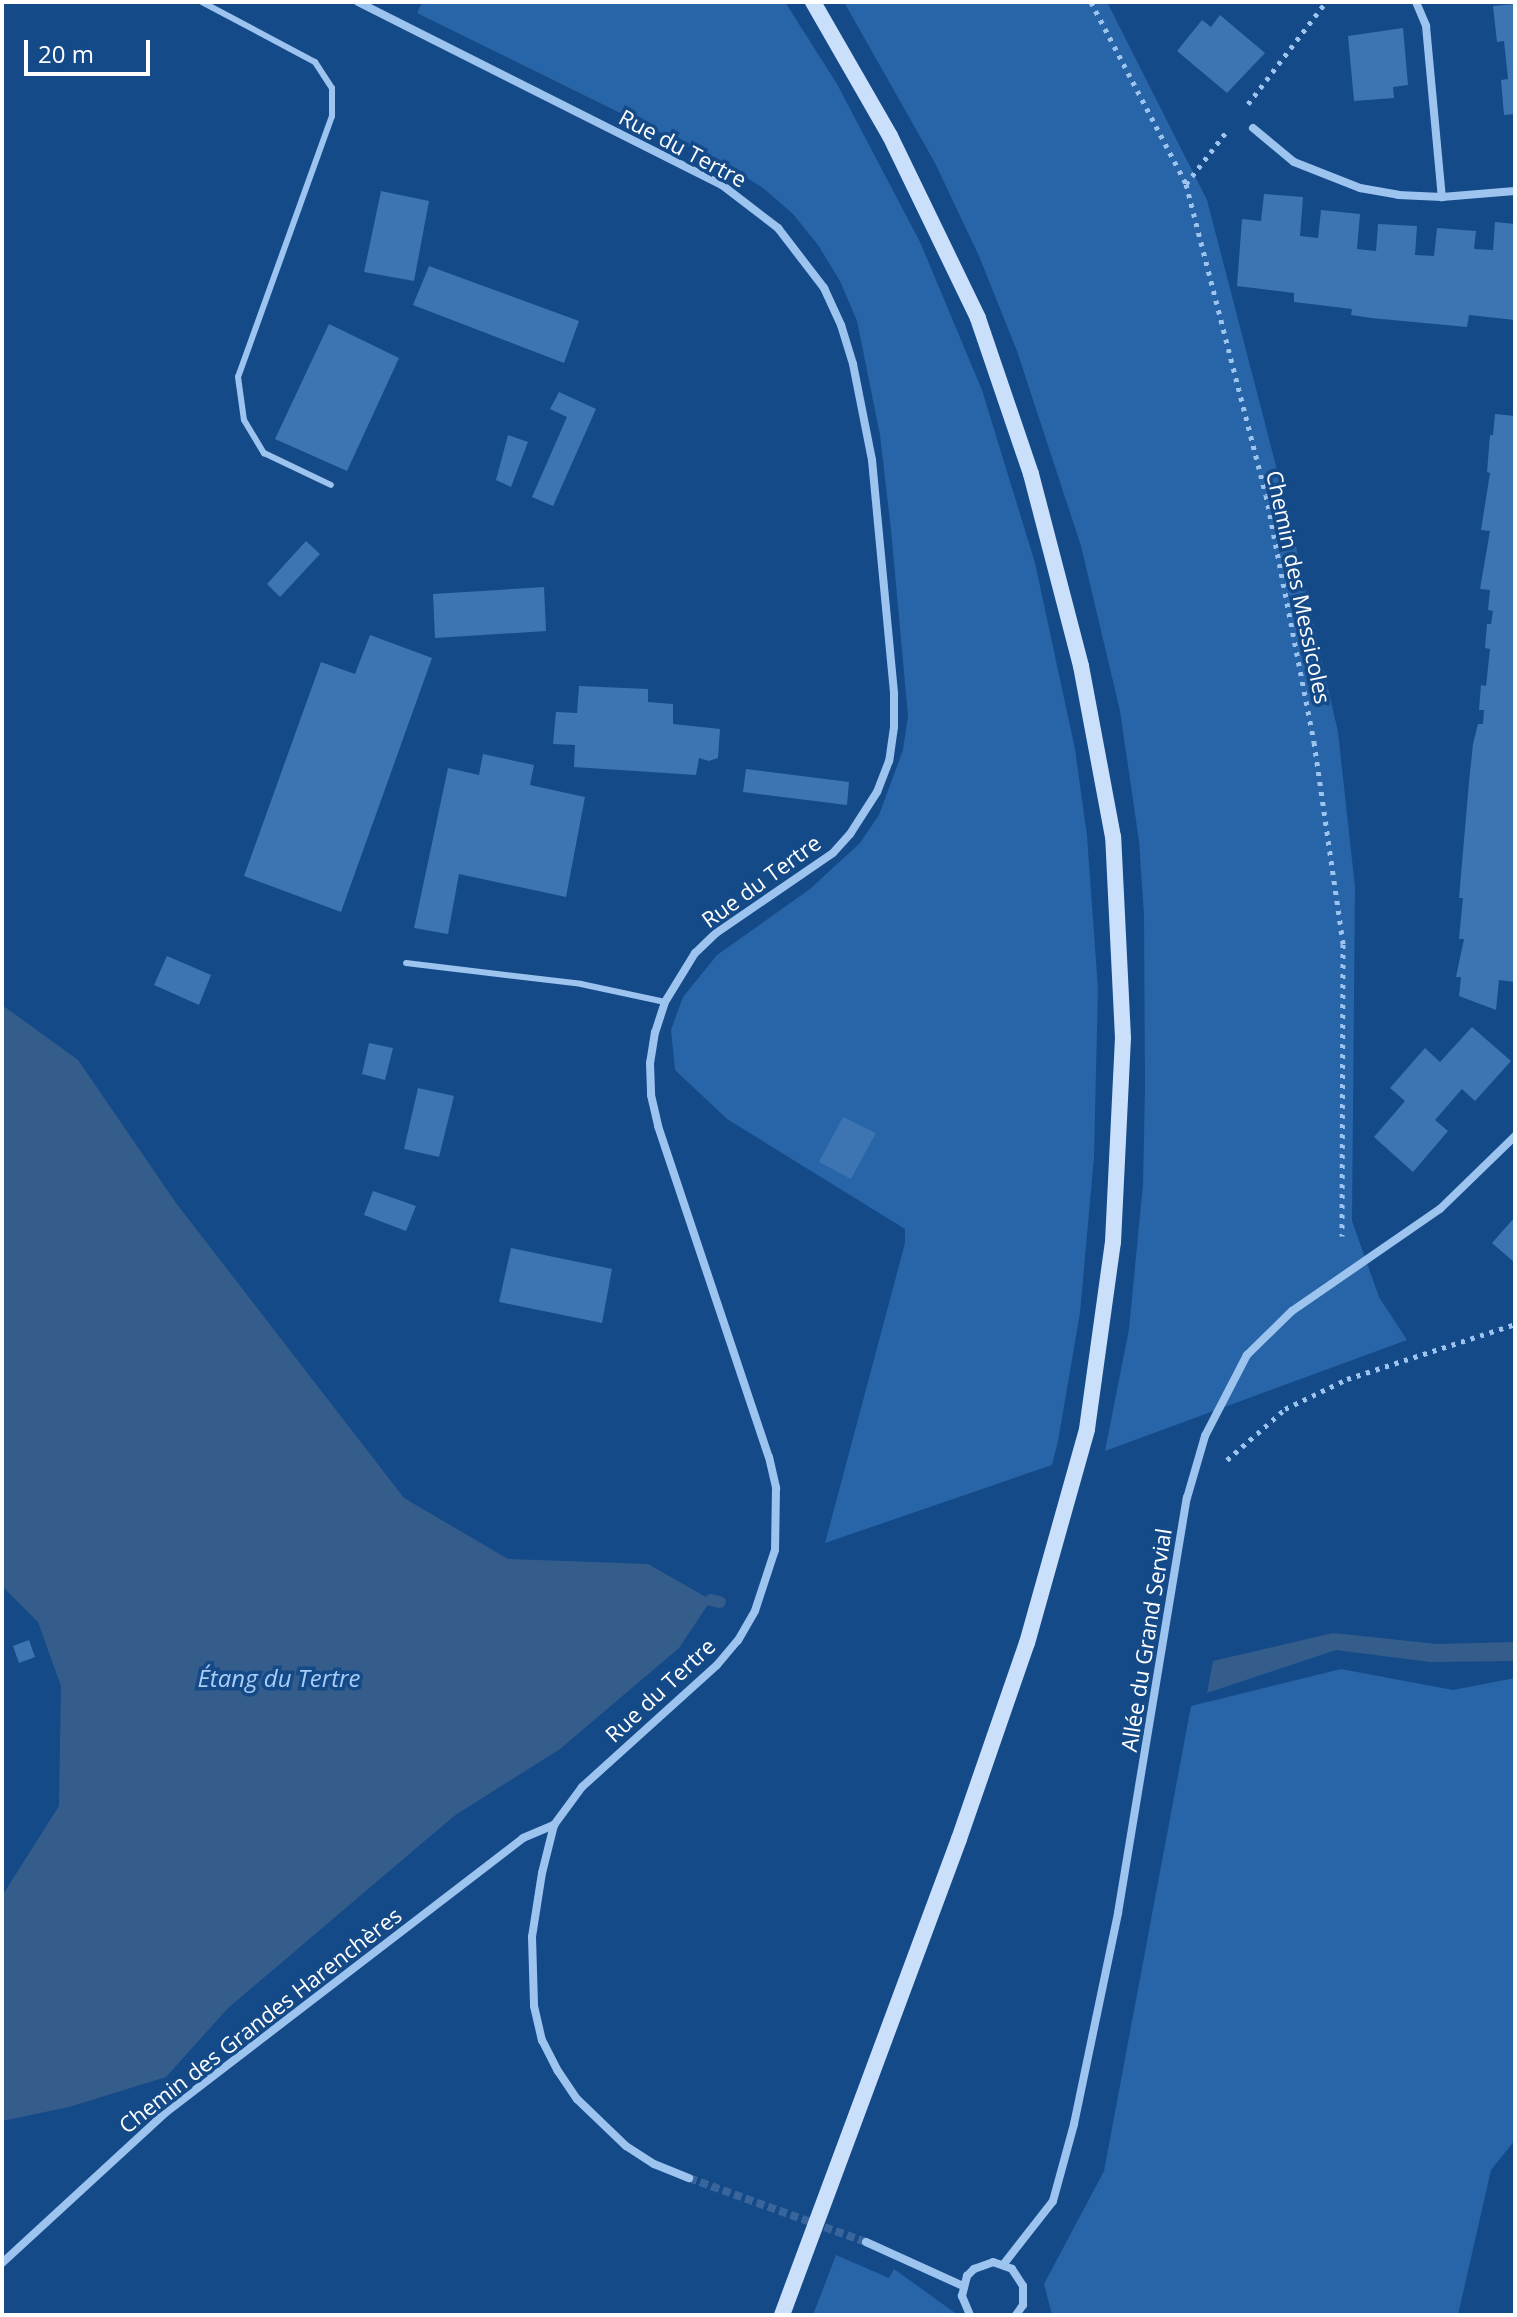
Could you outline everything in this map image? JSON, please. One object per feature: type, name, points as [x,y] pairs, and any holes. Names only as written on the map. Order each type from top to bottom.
[{"type":"main road","points":[[782,2315],[959,1839],[1027,1643],[1087,1429],[1113,1242],[1123,1038],[1113,837],[1081,666],[1031,474],[978,318],[890,136],[813,2]]},
{"type":"street","name":"Rue du Tertre","points":[[358,2],[722,185],[751,205],[801,255],[824,288],[845,338],[873,476],[894,694],[894,727],[889,761],[877,792],[850,834],[833,853],[716,933],[678,977],[655,1032],[651,1095],[658,1126],[769,1457],[776,1488],[775,1550],[755,1611],[738,1640],[717,1665],[582,1787],[554,1825],[542,1873],[532,1937],[533,1994],[542,2040],[577,2099],[600,2124],[645,2158],[689,2178]]},
{"type":"street","points":[[1416,2],[1426,26],[1442,197]]},
{"type":"street","points":[[1253,128],[1294,162],[1325,177],[1398,195],[1442,197],[1515,191]]},
{"type":"street","name":"Allée du Grand Servial","points":[[1003,2265],[1053,2201],[1074,2124],[1118,1913],[1187,1498],[1205,1436],[1247,1355],[1292,1311],[1440,1209],[1515,1136]]},
{"type":"street","name":"Chemin des Grandes Harenchères","points":[[2,2263],[165,2113],[523,1838],[554,1825]]},
{"type":"street","points":[[866,2242],[963,2286]]},
{"type":"street","points":[[970,2315],[964,2307],[963,2286],[974,2269],[993,2262],[1012,2269],[1023,2286],[1023,2305],[1016,2315]]},
{"type":"lane","points":[[202,2],[315,62],[332,88],[332,116],[238,377],[244,420],[264,453],[331,485]]},
{"type":"lane","points":[[406,963],[581,984],[665,1002]]},
{"type":"path","name":"Chemin des Messicoles","points":[[1091,2],[1186,184],[1266,495],[1314,742],[1343,944],[1342,1236]]},
{"type":"path","points":[[1243,110],[1326,2]]},
{"type":"path","points":[[1186,184],[1233,123]]},
{"type":"path","points":[[1236,1449],[1285,1409],[1347,1379],[1515,1324]]},
{"type":"shaded area","points":[[422,2],[785,2],[837,84],[920,242],[982,390],[1035,563],[1075,749],[1087,836],[1098,989],[1094,1157],[1080,1313],[1052,1465],[825,1543],[905,1243],[905,1229],[727,1119],[675,1070],[671,1030],[683,997],[717,955],[810,889],[860,843],[879,815],[903,750],[908,716],[880,435],[857,321],[840,281],[818,245],[793,214],[763,188],[730,167],[417,13]]},
{"type":"shaded area","points":[[844,2],[1107,2],[1207,200],[1288,512],[1338,732],[1355,887],[1352,1221],[1379,1297],[1407,1340],[1105,1451],[1129,1329],[1143,1184],[1145,1088],[1144,916],[1139,841],[1120,711],[1081,546],[1017,351],[979,256],[935,163]]},
{"type":"shaded area","points":[[1341,1669],[1453,1690],[1515,1678],[1515,2140],[1491,2170],[1458,2315],[1052,2315],[1044,2284],[1104,2171],[1191,1706]]},
{"type":"shaded area","points":[[836,2255],[889,2278],[894,2269],[958,2315],[813,2315]]},
{"type":"water","name":"Étang du Tertre","points":[[2,1005],[78,1060],[176,1203],[404,1498],[508,1559],[648,1564],[711,1600],[679,1648],[560,1749],[454,1816],[228,2008],[166,2077],[69,2107],[2,2121],[2,1896],[59,1806],[61,1686],[38,1622],[2,1586]]},
{"type":"water","points":[[1333,1633],[1437,1644],[1515,1642],[1515,1661],[1430,1662],[1336,1650],[1207,1693],[1213,1661]]},
{"type":"building","points":[[1515,4],[1515,114],[1504,115],[1501,80],[1508,79],[1504,41],[1497,42],[1493,6]]},
{"type":"building","points":[[1220,15],[1265,53],[1227,93],[1177,51],[1202,20],[1211,27]]},
{"type":"building","points":[[1403,28],[1408,85],[1393,87],[1394,98],[1354,101],[1348,36]]},
{"type":"building","points":[[381,191],[429,201],[414,281],[364,272]]},
{"type":"building","points":[[1264,194],[1303,197],[1300,236],[1318,238],[1321,210],[1360,214],[1357,249],[1376,251],[1378,224],[1417,226],[1415,255],[1434,256],[1437,228],[1476,231],[1474,249],[1493,250],[1495,222],[1515,224],[1515,320],[1469,315],[1467,327],[1371,318],[1351,315],[1352,309],[1294,302],[1294,293],[1237,286],[1242,219],[1261,221]]},
{"type":"building","points":[[429,266],[579,321],[564,363],[413,305]]},
{"type":"building","points":[[329,324],[399,358],[347,471],[275,439]]},
{"type":"building","points":[[559,392],[596,409],[553,506],[532,497],[567,417],[550,409]]},
{"type":"building","points":[[1495,414],[1515,416],[1515,982],[1499,980],[1496,1010],[1459,996],[1461,977],[1456,977],[1464,939],[1459,939],[1463,898],[1459,898],[1469,782],[1473,744],[1478,724],[1483,724],[1484,710],[1479,710],[1481,685],[1486,686],[1490,649],[1485,648],[1487,624],[1491,624],[1493,611],[1488,610],[1490,590],[1480,589],[1490,531],[1481,530],[1490,473],[1487,472],[1490,435],[1493,435]]},
{"type":"building","points":[[508,435],[528,442],[511,487],[496,480]]},
{"type":"building","points":[[306,541],[320,554],[280,597],[267,584]]},
{"type":"building","points":[[544,587],[546,631],[435,638],[433,594]]},
{"type":"building","points":[[370,635],[432,658],[341,912],[244,876],[321,662],[355,674]]},
{"type":"building","points":[[579,686],[648,689],[648,702],[673,704],[673,724],[720,729],[718,758],[709,761],[699,758],[696,775],[574,767],[575,745],[553,744],[556,712],[577,713]]},
{"type":"building","points":[[483,754],[534,765],[530,785],[585,797],[566,897],[459,874],[448,934],[414,928],[448,768],[479,775]]},
{"type":"building","points":[[746,769],[849,782],[847,805],[743,792]]},
{"type":"building","points":[[167,956],[211,975],[199,1005],[154,985]]},
{"type":"building","points":[[1472,1027],[1511,1061],[1475,1101],[1462,1089],[1435,1120],[1448,1131],[1413,1172],[1374,1137],[1405,1101],[1390,1088],[1425,1048],[1440,1062]]},
{"type":"building","points":[[369,1043],[393,1048],[385,1080],[362,1074]]},
{"type":"building","points":[[418,1088],[454,1096],[439,1157],[404,1149]]},
{"type":"building","points":[[843,1117],[876,1133],[851,1179],[819,1162]]},
{"type":"building","points":[[373,1191],[416,1206],[406,1231],[364,1215]]},
{"type":"building","points":[[1515,1217],[1515,1263],[1492,1243]]},
{"type":"building","points":[[511,1248],[612,1269],[602,1323],[499,1302]]},
{"type":"building","points":[[29,1640],[35,1657],[19,1663],[13,1646]]},
{"type":"waterway","points":[[711,1600],[720,1602]]},
{"type":"tunnel","points":[[689,2178],[866,2242]]}]
